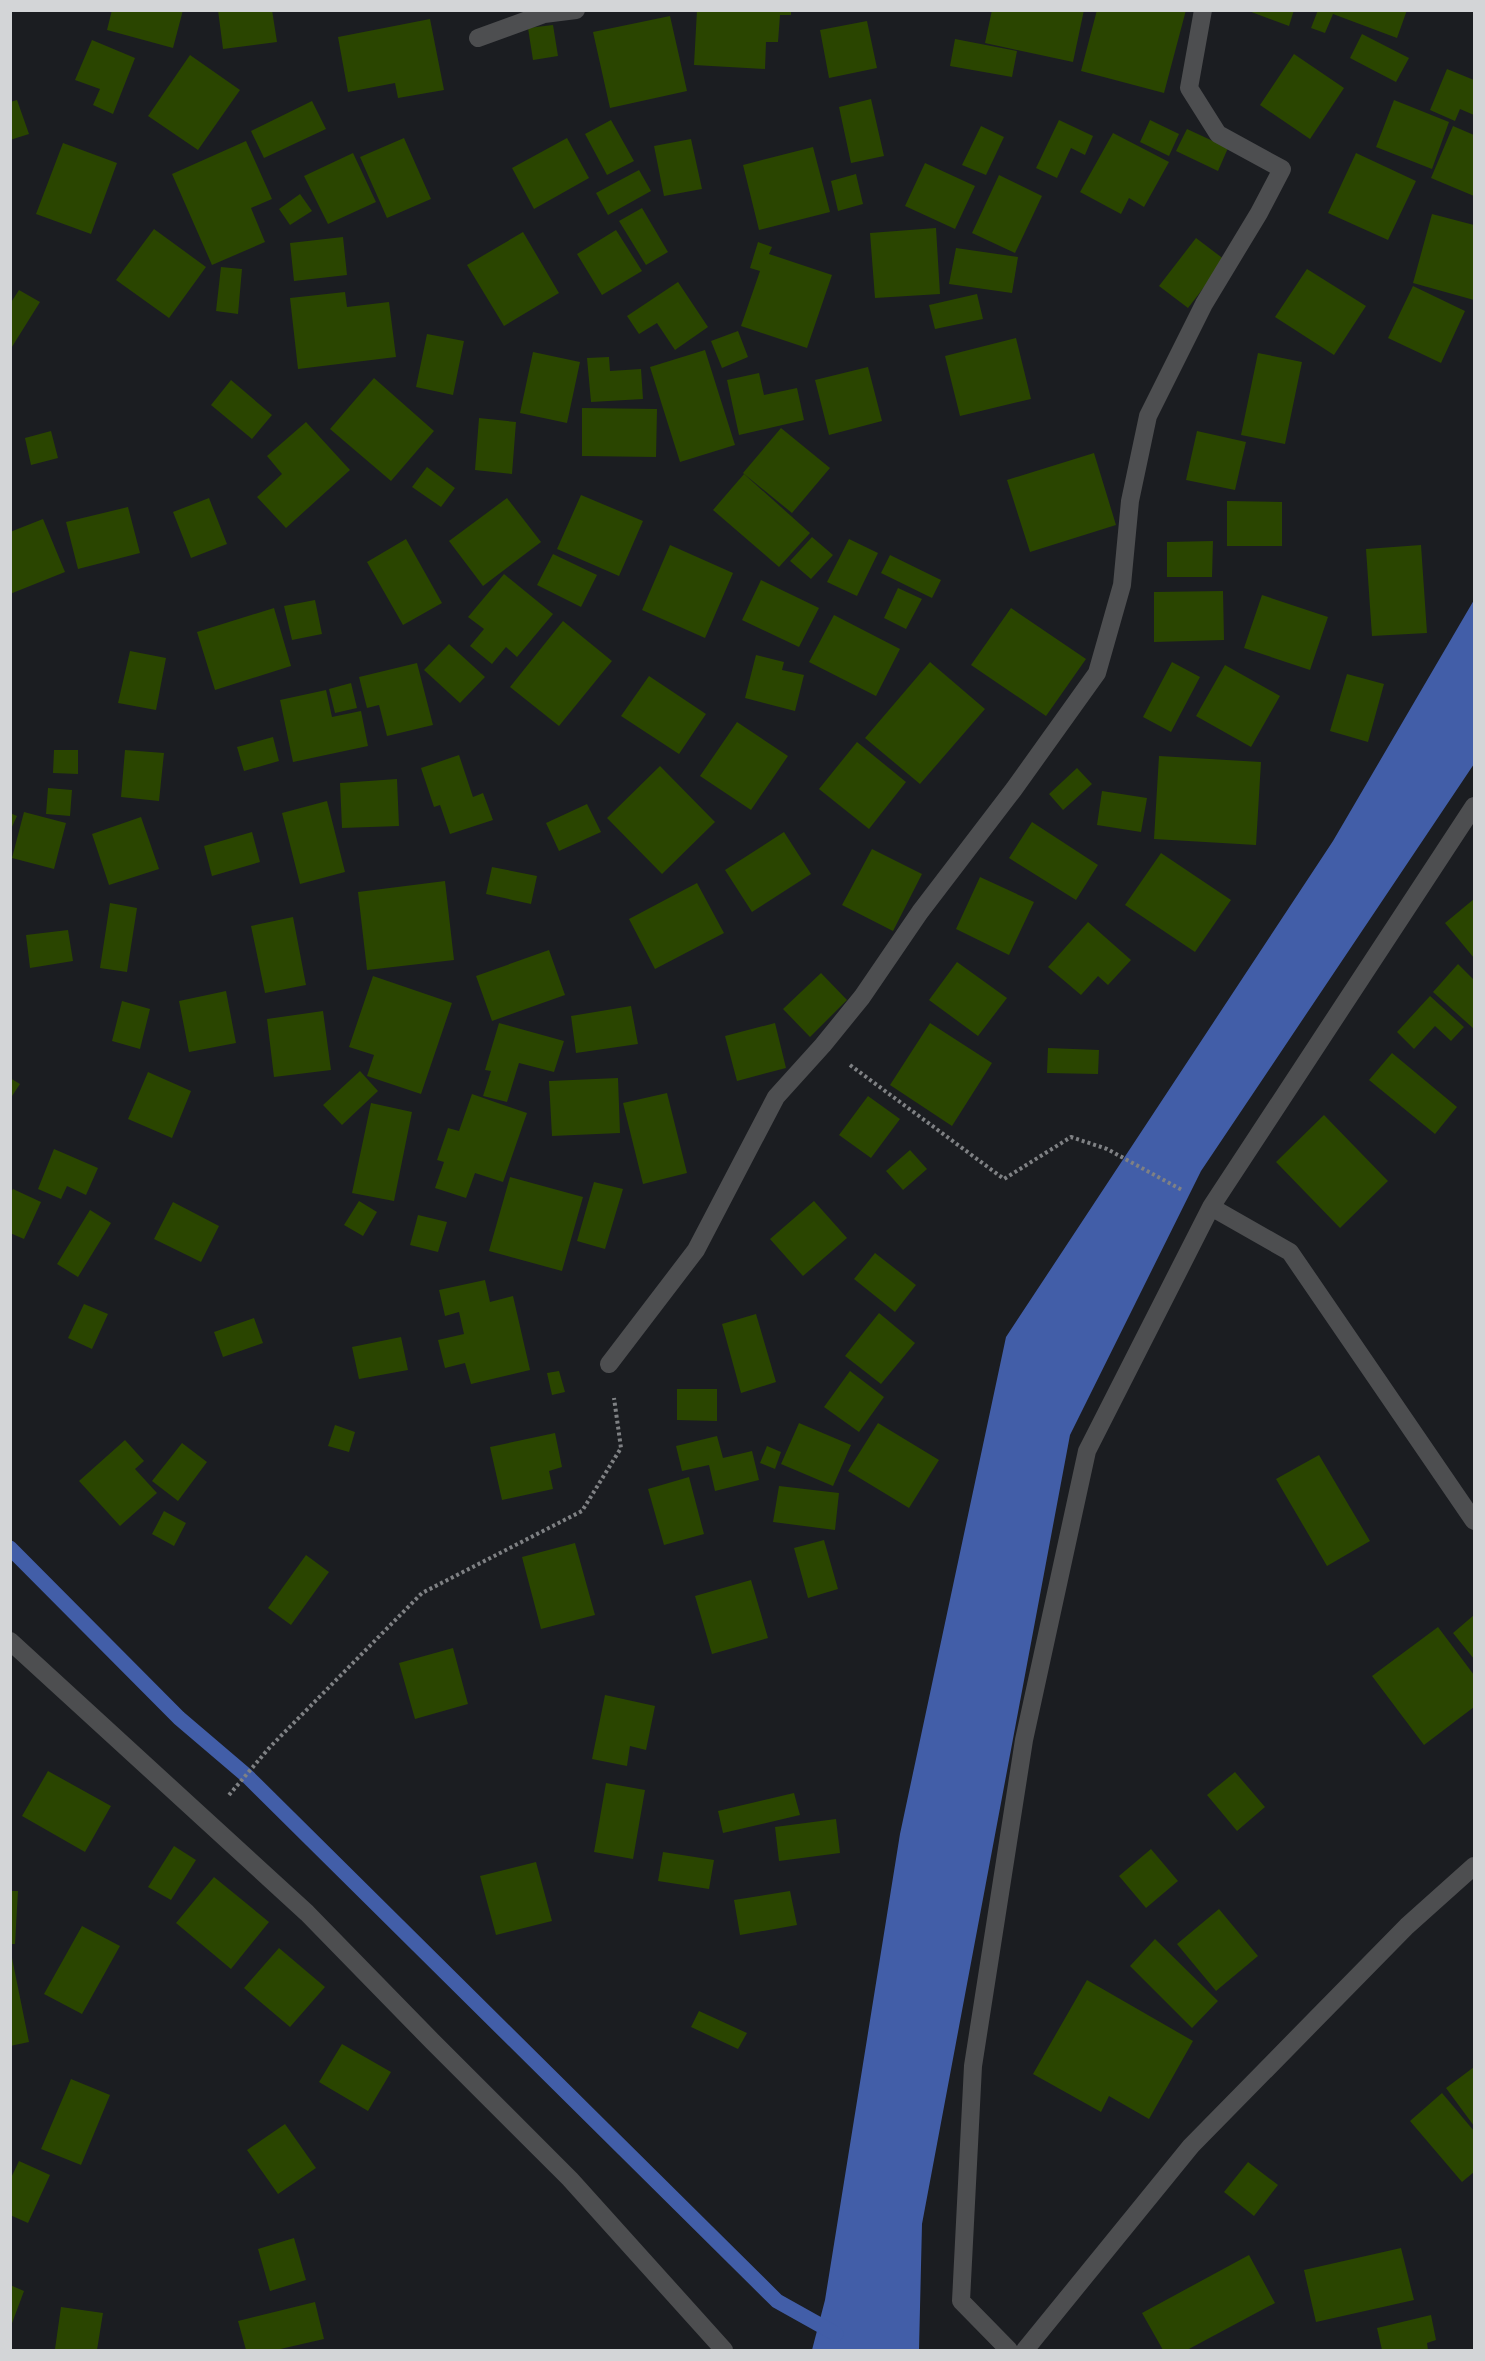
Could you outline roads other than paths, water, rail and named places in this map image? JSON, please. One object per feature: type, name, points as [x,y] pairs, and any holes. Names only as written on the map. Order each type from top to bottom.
[{"type":"street","points":[[478,38],[544,14],[576,10]]},
{"type":"street","points":[[609,1364],[696,1250],[776,1097],[824,1045],[862,997],[920,912],[1014,789],[1097,673],[1122,585],[1130,501],[1148,416],[1204,304],[1259,213],[1282,169],[1218,134],[1189,88],[1203,10]]},
{"type":"street","points":[[1009,2350],[961,2301],[973,2066],[1024,1740],[1088,1451],[1211,1207],[1474,806]]},
{"type":"street","points":[[1211,1207],[1290,1252],[1474,1521]]},
{"type":"street","points":[[10,1641],[307,1913],[570,2179],[724,2350]]},
{"type":"street","points":[[1024,2350],[1191,2146],[1407,1926],[1474,1866]]},
{"type":"water","points":[[1474,600],[1474,764],[1201,1171],[1070,1435],[922,2224],[919,2350],[812,2350],[825,2300],[900,1834],[1006,1337],[1333,841]]},
{"type":"waterway","points":[[10,1548],[179,1718],[247,1776],[777,2301],[836,2334]]}]
